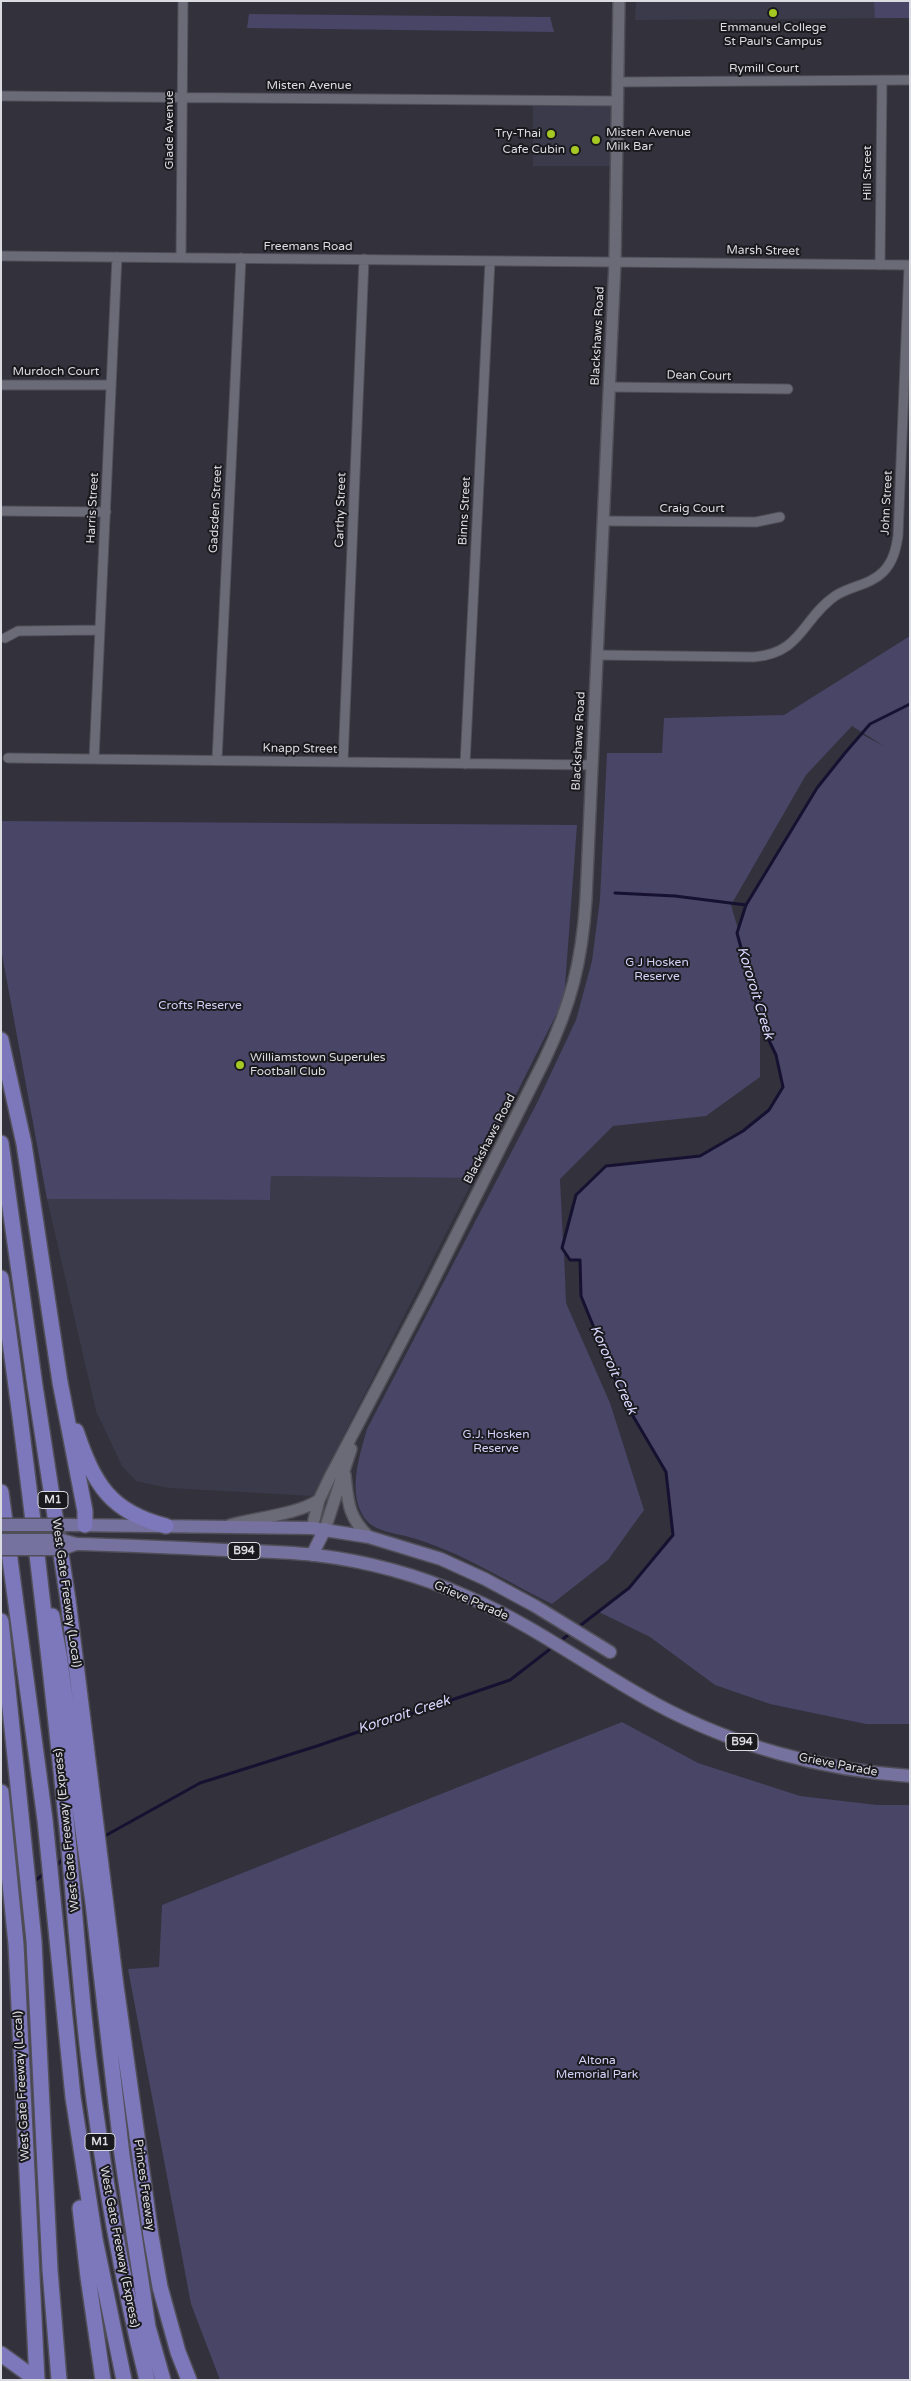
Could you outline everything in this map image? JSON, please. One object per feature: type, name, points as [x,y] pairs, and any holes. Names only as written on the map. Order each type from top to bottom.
[{"type":"highway","points":[[1,1040],[24,1144],[60,1382],[85,1511],[85,1524]]},
{"type":"highway","name":"West Gate Freeway (Local)","points":[[1,1143],[35,1386],[68,1600],[93,1797],[99,1899],[116,1986]]},
{"type":"highway","name":"West Gate Freeway (Express)","points":[[1,1278],[72,1804],[74,1900],[88,2058],[119,2254],[147,2380]]},
{"type":"highway","points":[[60,1382],[80,1442],[99,1482],[110,1497],[120,1508],[138,1517],[166,1526]]},
{"type":"highway","name":"West Gate Freeway (Express)","points":[[1,1492],[45,1820],[73,2097],[95,2239],[124,2380]]},
{"type":"highway","points":[[1,1621],[34,1941],[50,2270],[59,2380]]},
{"type":"highway","name":"West Gate Freeway (Local)","points":[[1,1792],[16,1944],[37,2380]]},
{"type":"highway","points":[[72,1804],[99,1899],[120,2146],[148,2327],[163,2380]]},
{"type":"highway","points":[[116,1986],[143,2296]]},
{"type":"highway","name":"Princes Freeway","points":[[116,1986],[160,2288],[188,2380]]},
{"type":"highway","points":[[73,2097],[77,2182],[88,2277],[104,2380]]},
{"type":"highway","points":[[1,2354],[37,2380]]},
{"type":"main road","name":"Blackshaws Road","points":[[312,1528],[319,1500],[458,1233],[560,1026],[573,991],[584,929],[616,262],[619,1]]},
{"type":"main road","name":"Blackshaws Road","points":[[325,1529],[356,1430]]},
{"type":"main road","points":[[344,1471],[351,1514],[358,1526],[369,1537]]},
{"type":"main road","points":[[228,1526],[255,1518],[294,1511],[310,1506],[319,1500]]},
{"type":"main road","name":"Grieve Parade","points":[[1,1525],[85,1524],[312,1528],[369,1537],[441,1559],[485,1579],[535,1606],[610,1652]]},
{"type":"main road","points":[[1,1540],[62,1540],[76,1544],[83,1537],[85,1524]]},
{"type":"main road","points":[[312,1528],[312,1555]]},
{"type":"main road","points":[[312,1555],[325,1529]]},
{"type":"main road","name":"Grieve Parade","points":[[1,1549],[62,1549],[76,1544],[312,1555],[370,1566],[434,1584],[469,1597],[514,1620],[672,1712],[752,1746],[846,1769],[910,1776]]},
{"type":"street","name":"Glade Avenue","points":[[181,258],[183,1]]},
{"type":"street","name":"Rymill Court","points":[[618,82],[910,80]]},
{"type":"street","name":"Hill Street","points":[[880,265],[882,81]]},
{"type":"street","name":"Misten Avenue","points":[[1,96],[617,100]]},
{"type":"street","name":"Freemans Road","points":[[1,256],[616,262]]},
{"type":"street","name":"Harris Street","points":[[94,759],[117,258]]},
{"type":"street","name":"Gadsden Street","points":[[217,760],[240,258]]},
{"type":"street","name":"Carthy Street","points":[[343,762],[364,260]]},
{"type":"street","name":"Binns Street","points":[[464,764],[490,261]]},
{"type":"street","name":"Marsh Street","points":[[616,262],[909,265]]},
{"type":"street","name":"John Street","points":[[597,655],[754,657],[776,653],[794,641],[824,604],[836,595],[866,583],[884,571],[896,551],[898,536],[909,265]]},
{"type":"street","name":"Murdoch Court","points":[[1,385],[111,385]]},
{"type":"street","name":"Dean Court","points":[[610,387],[788,389]]},
{"type":"street","points":[[1,511],[106,512]]},
{"type":"street","name":"Craig Court","points":[[603,521],[756,522],[780,517]]},
{"type":"street","points":[[5,638],[18,631],[100,630]]},
{"type":"street","name":"Knapp Street","points":[[8,758],[592,764]]},
{"type":"shaded area","name":"Emmanuel College St Paul's Campus","points":[[636,1],[910,1],[910,18],[635,20]]},
{"type":"shaded area","points":[[533,105],[610,106],[610,166],[533,166]]},
{"type":"shaded area","points":[[271,1176],[474,1178],[313,1496],[168,1488],[136,1481],[122,1466],[96,1411],[47,1199],[270,1200]]},
{"type":"green space","points":[[874,1],[910,1],[910,18],[875,18]]},
{"type":"green space","points":[[249,14],[550,17],[554,32],[247,28]]},
{"type":"green space","points":[[910,636],[910,1724],[866,1724],[770,1704],[715,1685],[650,1637],[599,1612],[629,1588],[673,1535],[666,1472],[623,1399],[581,1296],[580,1260],[570,1260],[564,1251],[566,1303],[610,1403],[644,1510],[608,1560],[552,1604],[446,1550],[375,1527],[369,1523],[361,1512],[356,1492],[357,1470],[367,1429],[537,1103],[576,1020],[592,961],[600,899],[607,753],[662,753],[664,718],[784,715]],"holes":[[[852,726],[884,746],[861,734],[817,788],[746,905],[738,929],[731,905],[806,775]],[[760,1015],[776,1055],[783,1086],[769,1110],[743,1131],[700,1156],[606,1166],[576,1195],[563,1242],[560,1179],[613,1126],[706,1116],[760,1077]]]},
{"type":"green space","name":"Crofts Reserve","points":[[1,821],[577,825],[564,999],[474,1178],[271,1176],[270,1200],[47,1199],[1,949]]},
{"type":"green space","name":"Altona Memorial Park","points":[[622,1722],[698,1763],[800,1796],[877,1805],[910,1805],[910,2380],[220,2380],[191,2304],[128,1969],[159,1967],[162,1905]]},
{"type":"waterway","name":"Kororoit Creek","points":[[577,1628],[629,1588],[673,1535],[666,1472],[623,1399],[581,1296],[580,1260],[570,1260],[562,1248],[576,1195],[606,1166],[700,1156],[743,1131],[769,1110],[783,1087],[776,1055],[763,1028],[737,933],[746,905],[817,788],[845,753],[870,724],[910,704]]},
{"type":"waterway","points":[[615,893],[675,896],[746,905]]},
{"type":"waterway","name":"Kororoit Creek","points":[[559,1642],[572,1632]]},
{"type":"waterway","name":"Kororoit Creek","points":[[103,1837],[200,1783],[317,1746],[510,1680],[554,1646]]},
{"type":"waterway","name":"Kororoit Creek","points":[[54,1867],[65,1858]]},
{"type":"waterway","name":"Kororoit Creek","points":[[32,1883],[45,1873]]},
{"type":"place","name":"Emmanuel College St Paul's Campus","points":[[773,13]]},
{"type":"place","name":"Try-Thai","points":[[551,134]]},
{"type":"place","name":"Misten Avenue Milk Bar","points":[[596,140]]},
{"type":"place","name":"Cafe Cubin","points":[[575,150]]},
{"type":"place","name":"Williamstown Superules Football Club","points":[[240,1065]]},
{"type":"park label","name":"G J Hosken Reserve","points":[[657,970]]},
{"type":"park label","name":"G.J. Hosken Reserve","points":[[496,1442]]}]
